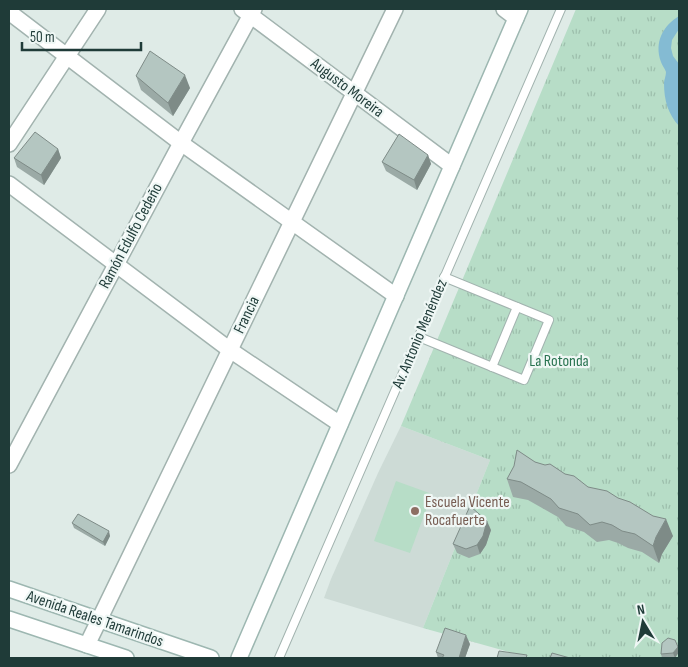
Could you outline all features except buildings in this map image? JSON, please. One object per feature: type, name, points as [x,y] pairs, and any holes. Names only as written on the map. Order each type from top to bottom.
[{"type":"street","points":[[9,144],[98,9]]},
{"type":"street","name":"Francia","points":[[88,645],[395,9]]},
{"type":"street","name":"Augusto Moreira","points":[[249,11],[452,166]]},
{"type":"street","name":"Ramón Edulfo Cedeño","points":[[9,465],[181,143],[249,11]]},
{"type":"street","points":[[9,12],[181,143],[396,296]]},
{"type":"street","points":[[239,658],[452,166],[513,12]]},
{"type":"street","points":[[9,184],[230,350],[340,424]]},
{"type":"street","name":"Avenida Reales Tamarindos","points":[[9,589],[211,658]]},
{"type":"street","name":"Avenida Reales Tamarindos","points":[[9,619],[126,658]]},
{"type":"lane","name":"Av. Antonio Menéndez","points":[[279,658],[561,9]]},
{"type":"lane","points":[[419,337],[524,380],[549,320],[444,277]]},
{"type":"lane","points":[[492,367],[517,307]]},
{"type":"shaded area","name":"Escuela Vicente Rocafuerte","points":[[401,426],[490,460],[423,628],[324,598],[378,473]]},
{"type":"green space","name":"La Rotonda","points":[[576,9],[679,9],[679,658],[531,658],[423,628],[490,460],[401,426]]},
{"type":"green space","points":[[396,481],[432,494],[410,553],[374,541]]},
{"type":"water","points":[[679,16],[679,29],[672,40],[671,48],[673,56],[679,64],[679,126],[669,112],[666,101],[664,83],[666,72],[659,55],[659,41],[668,25]]},
{"type":"place","name":"Escuela Vicente Rocafuerte","points":[[415,511]]}]
